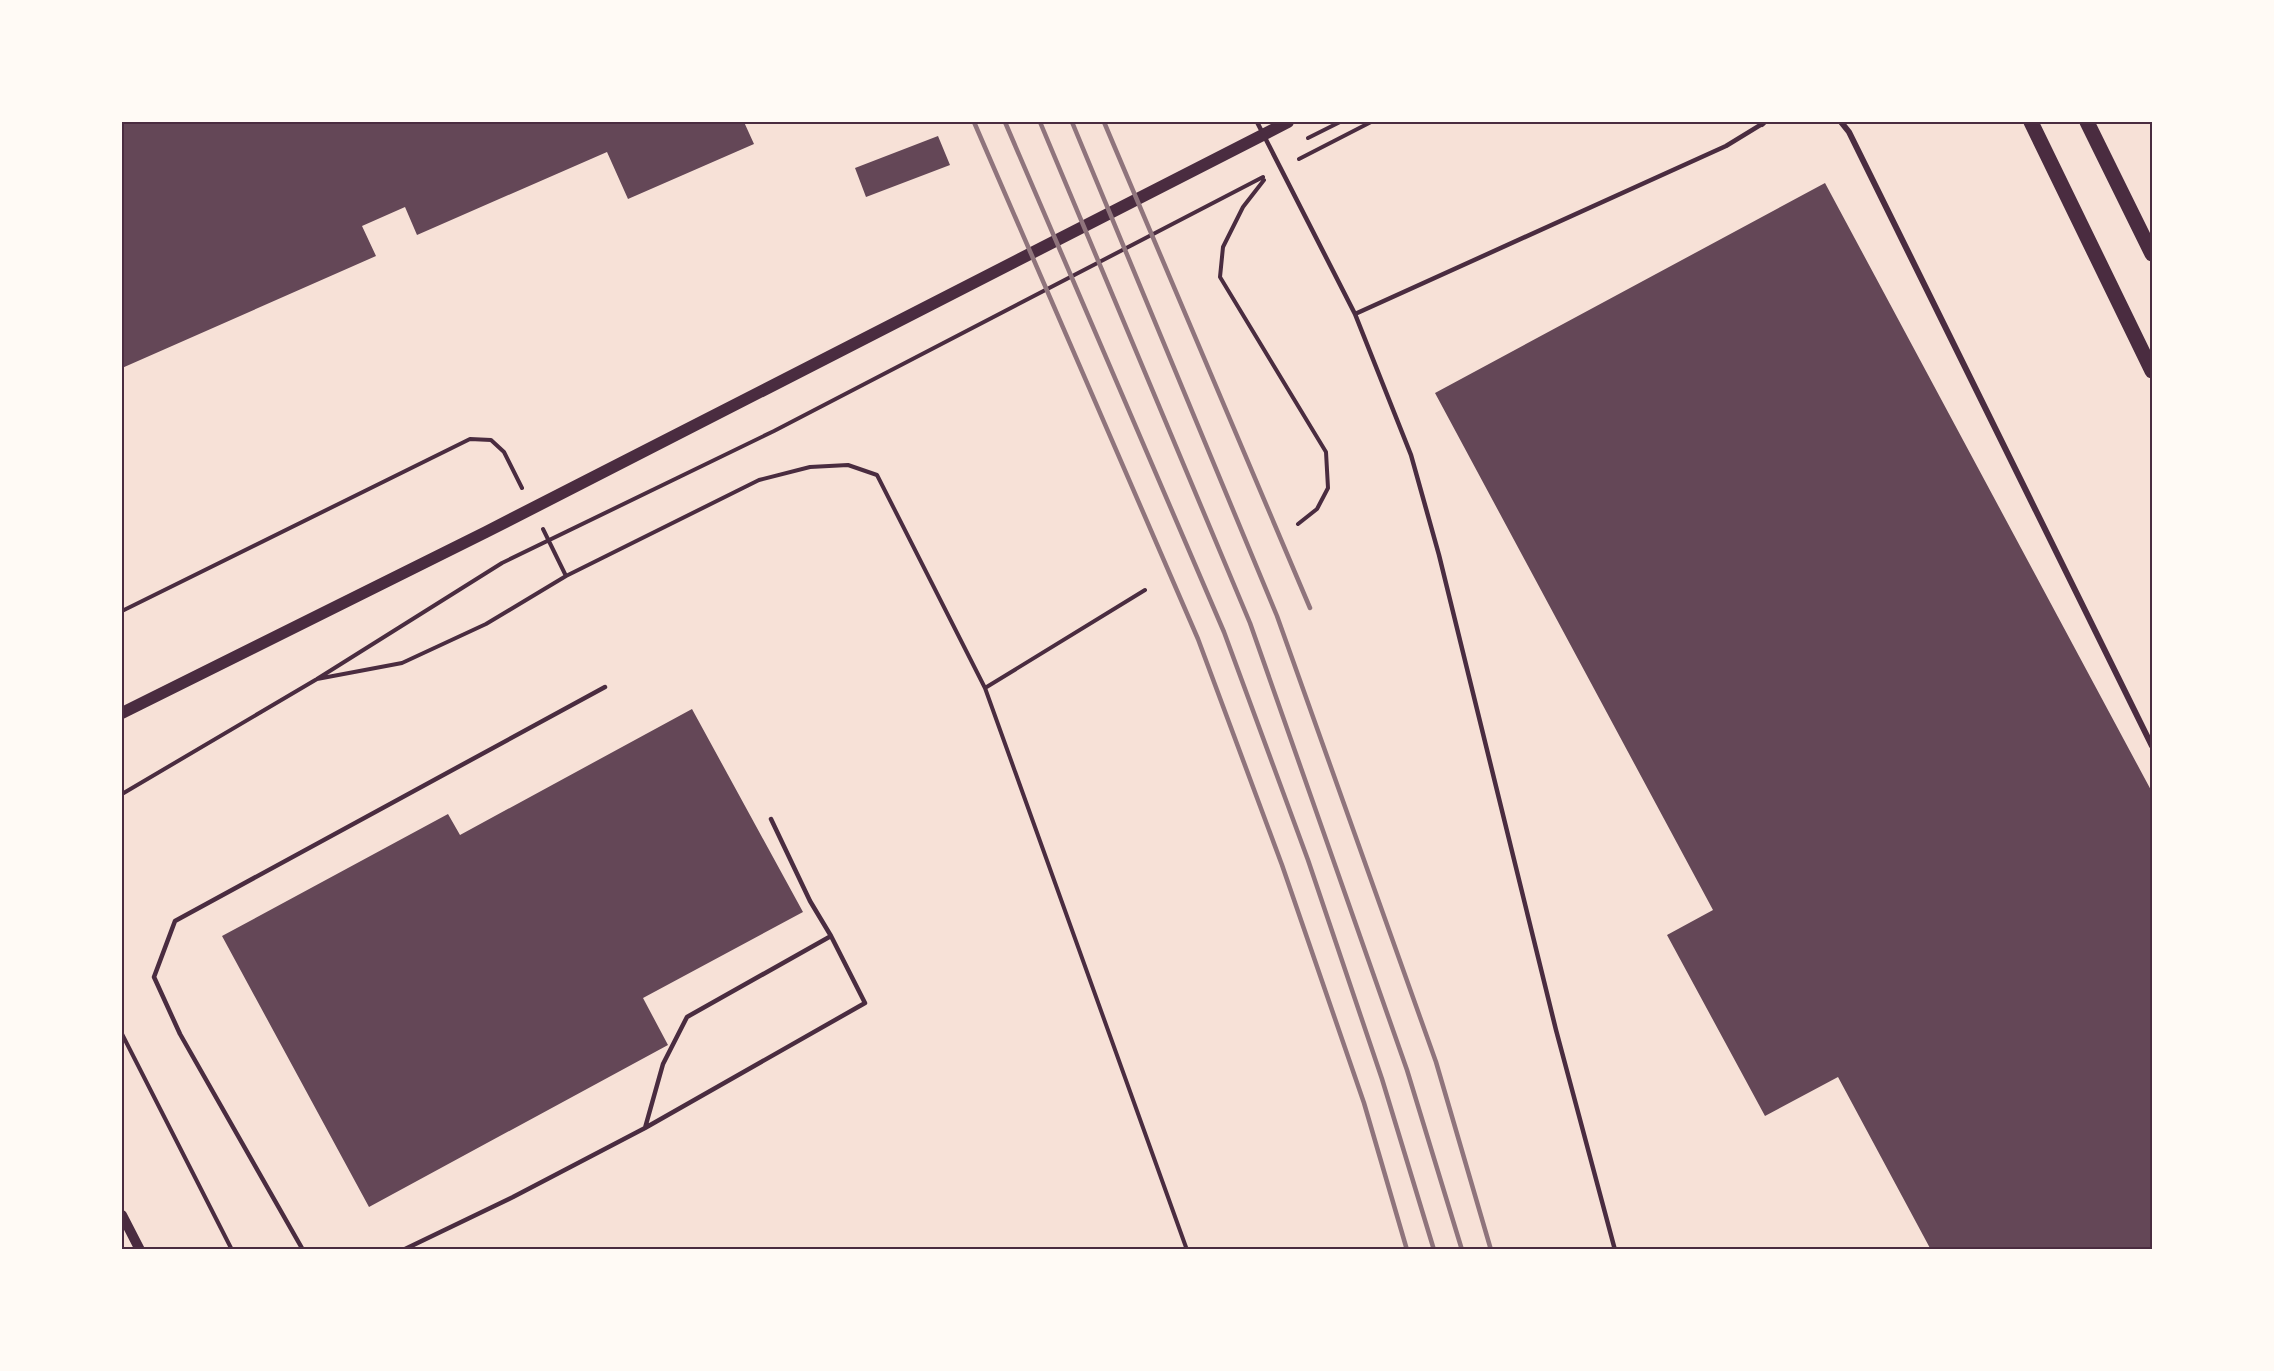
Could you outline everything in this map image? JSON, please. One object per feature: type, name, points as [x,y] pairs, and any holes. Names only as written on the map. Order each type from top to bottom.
[{"type":"main road","points":[[122,713],[486,532],[1287,122]]},
{"type":"main road","points":[[2031,122],[2152,370]]},
{"type":"main road","points":[[2088,122],[2152,254]]},
{"type":"street","points":[[1841,122],[1849,132],[2152,746]]},
{"type":"street","points":[[122,1215],[140,1250]]},
{"type":"lane","points":[[1257,122],[1355,314],[1411,455],[1436,544],[1556,1030],[1615,1250]]},
{"type":"lane","points":[[1355,314],[1726,146],[1763,123]]},
{"type":"lane","points":[[303,1250],[180,1034],[154,977],[175,921],[605,687]]},
{"type":"lane","points":[[403,1250],[513,1197],[645,1128],[865,1003],[831,936],[810,901],[771,819]]},
{"type":"lane","points":[[645,1128],[663,1065],[687,1017],[831,936]]},
{"type":"path","points":[[1296,160],[1371,122]]},
{"type":"path","points":[[122,794],[317,679],[502,563],[774,431],[1264,177]]},
{"type":"path","points":[[1223,247],[1220,278],[1326,453],[1328,488],[1317,509],[1298,524]]},
{"type":"path","points":[[122,611],[470,439],[490,440],[504,452],[524,493]]},
{"type":"path","points":[[317,679],[402,663],[486,624],[566,576],[759,480],[810,467],[848,465],[878,475],[986,688],[1187,1250]]},
{"type":"path","points":[[540,524],[566,576]]},
{"type":"path","points":[[986,688],[1145,590]]},
{"type":"path","points":[[122,1034],[232,1250]]},
{"type":"building","points":[[122,122],[744,122],[754,144],[628,199],[607,152],[417,235],[405,207],[362,226],[376,256],[122,368]]},
{"type":"building","points":[[938,136],[950,165],[866,197],[855,168]]},
{"type":"building","points":[[1825,183],[2152,792],[2152,1250],[1931,1250],[1838,1077],[1765,1116],[1667,935],[1713,910],[1435,393]]},
{"type":"building","points":[[692,709],[803,912],[643,998],[668,1045],[369,1207],[222,936],[448,814],[460,835]]},
{"type":"railway","points":[[974,122],[1198,639],[1282,865],[1364,1103],[1407,1250]]},
{"type":"railway","points":[[1005,122],[1224,632],[1308,860],[1382,1079],[1434,1250]]},
{"type":"railway","points":[[1040,122],[1250,623],[1407,1070],[1462,1250]]},
{"type":"railway","points":[[1072,122],[1277,616],[1436,1062],[1491,1250]]},
{"type":"railway","points":[[1104,122],[1310,608]]}]
